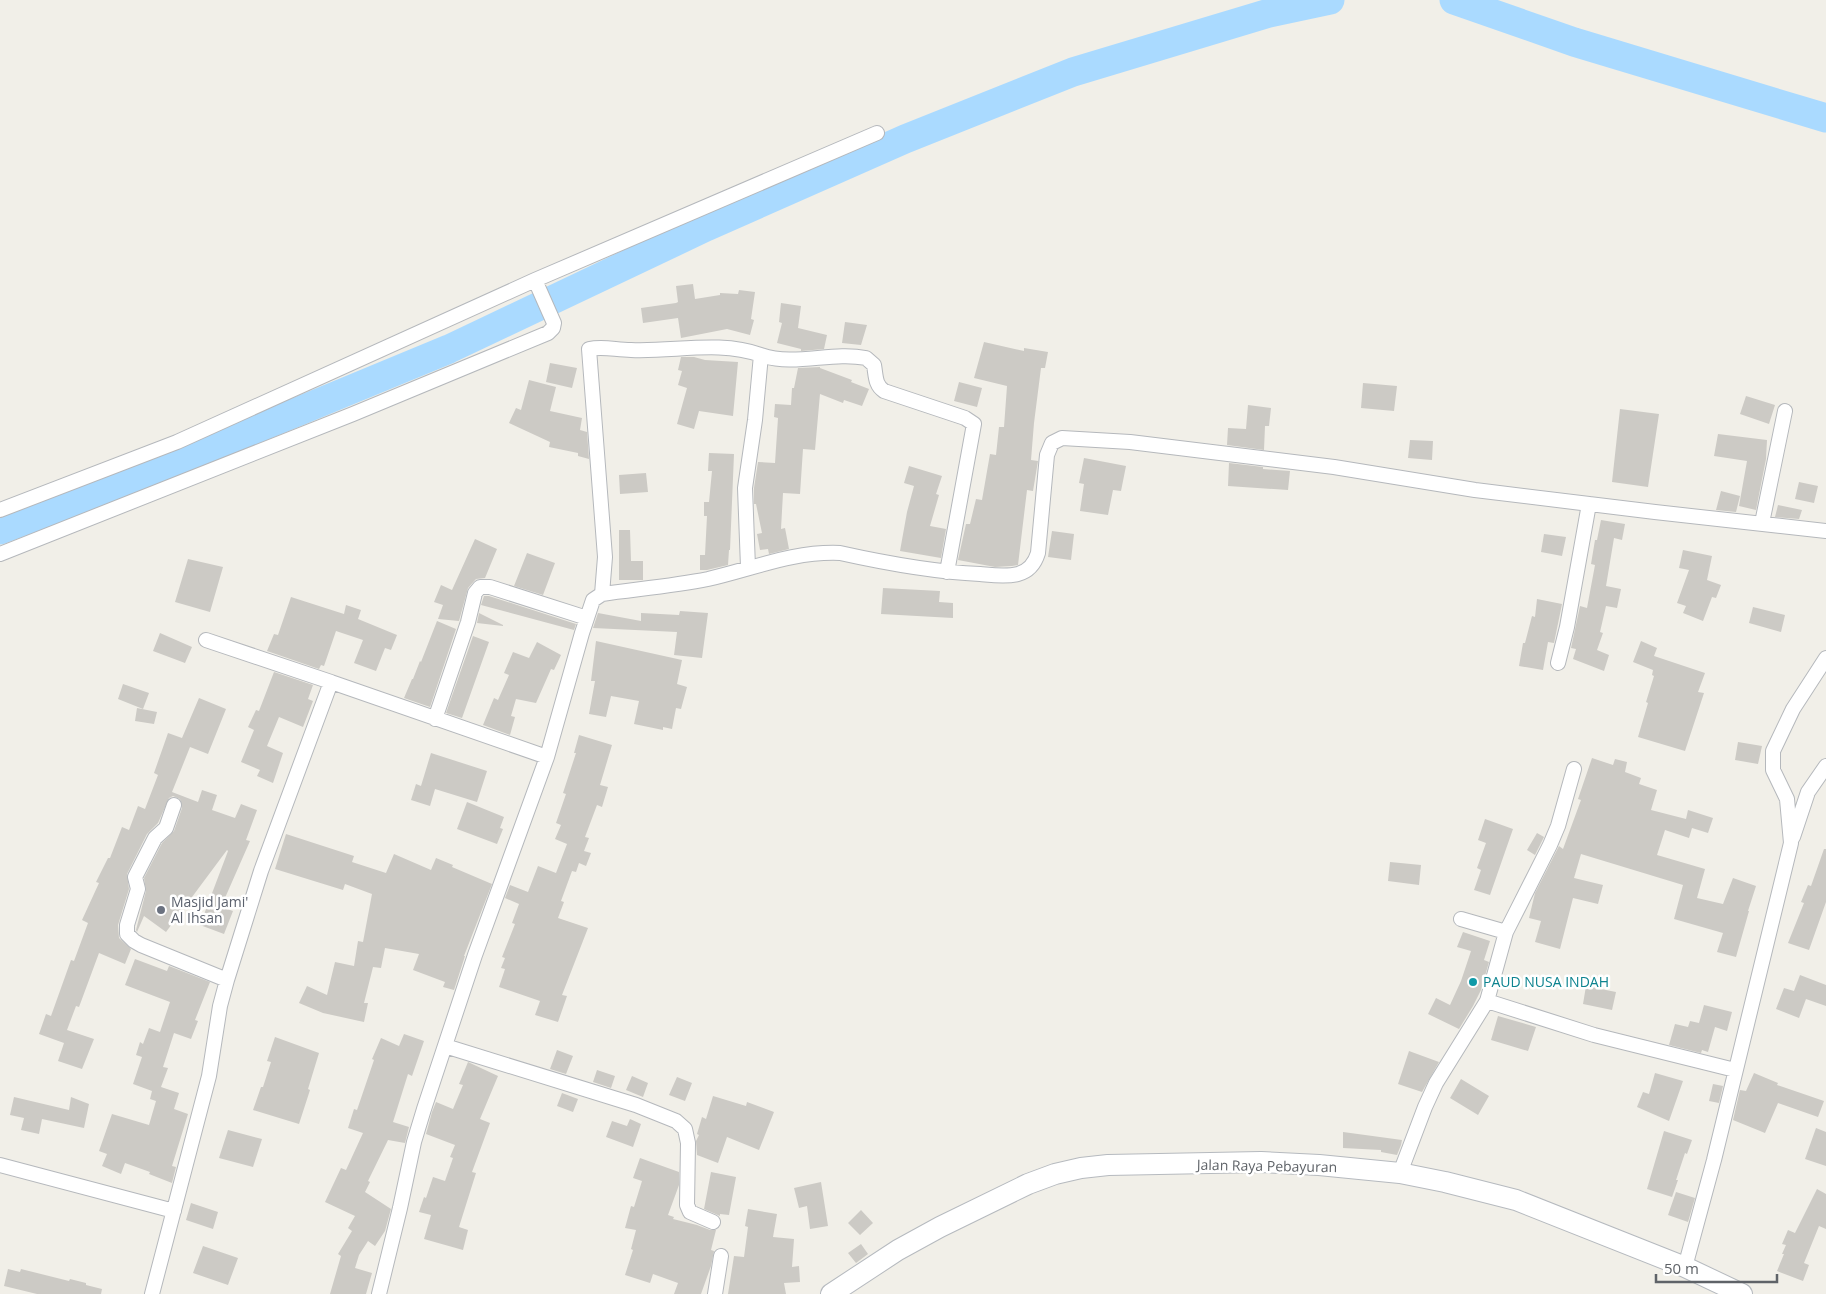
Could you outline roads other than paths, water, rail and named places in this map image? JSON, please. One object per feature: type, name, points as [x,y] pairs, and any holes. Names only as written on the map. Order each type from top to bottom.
[{"type":"main road","name":"Jalan Raya Pebayuran","points":[[831,1294],[898,1250],[940,1226],[1028,1184],[1056,1174],[1081,1168],[1108,1165],[1261,1162],[1319,1164],[1400,1173],[1516,1200],[1685,1267],[1742,1294]]},
{"type":"street","points":[[0,510],[177,442],[877,133]]},
{"type":"street","points":[[0,554],[548,333],[553,328],[554,323],[537,283]]},
{"type":"street","points":[[602,594],[605,557],[589,349],[602,347],[630,350],[734,348],[775,360],[840,356],[866,358],[874,366],[878,386],[884,391],[970,420],[974,424],[974,430],[946,572]]},
{"type":"street","points":[[748,567],[745,488],[755,420],[761,355]]},
{"type":"street","points":[[1762,523],[1785,410]]},
{"type":"street","points":[[379,1294],[414,1142],[475,955],[547,757],[593,600],[602,594],[708,579],[748,567],[805,554],[823,552],[840,553],[946,572],[1006,576],[1018,574],[1030,567],[1038,554],[1047,455],[1052,443],[1062,438],[1150,444],[1334,467],[1475,490],[1826,531]]},
{"type":"street","points":[[1558,663],[1567,627],[1589,504]]},
{"type":"street","points":[[436,719],[468,622],[475,593],[480,587],[490,587],[587,618]]},
{"type":"street","points":[[206,640],[547,757]]},
{"type":"street","points":[[1791,843],[1787,799],[1773,770],[1773,751],[1793,709],[1826,658]]},
{"type":"street","points":[[152,1294],[210,1076],[220,1006],[226,980],[261,871],[330,682]]},
{"type":"street","points":[[1685,1267],[1714,1160],[1791,843],[1808,792],[1826,766]]},
{"type":"street","points":[[1400,1173],[1436,1082],[1487,1001],[1506,932],[1558,826],[1574,769]]},
{"type":"street","points":[[174,805],[166,828],[156,838],[138,868],[135,877],[138,889],[127,925],[127,934],[141,945],[226,980]]},
{"type":"street","points":[[1461,919],[1506,932]]},
{"type":"street","points":[[1487,1001],[1594,1035],[1736,1070]]},
{"type":"street","points":[[445,1046],[636,1105],[676,1121],[685,1129],[688,1143],[687,1205],[690,1212],[714,1222]]},
{"type":"street","points":[[0,1165],[174,1211]]},
{"type":"street","points":[[715,1294],[721,1256]]},
{"type":"waterway","points":[[0,530],[130,481],[449,349],[706,227],[905,139],[1073,72],[1269,13],[1330,0]]},
{"type":"waterway","points":[[1454,0],[1574,42],[1826,118]]},
{"type":"place","name":"Masjid Jami' Al Ihsan","points":[[161,910]]},
{"type":"place","name":"PAUD NUSA INDAH","points":[[1473,982]]}]
